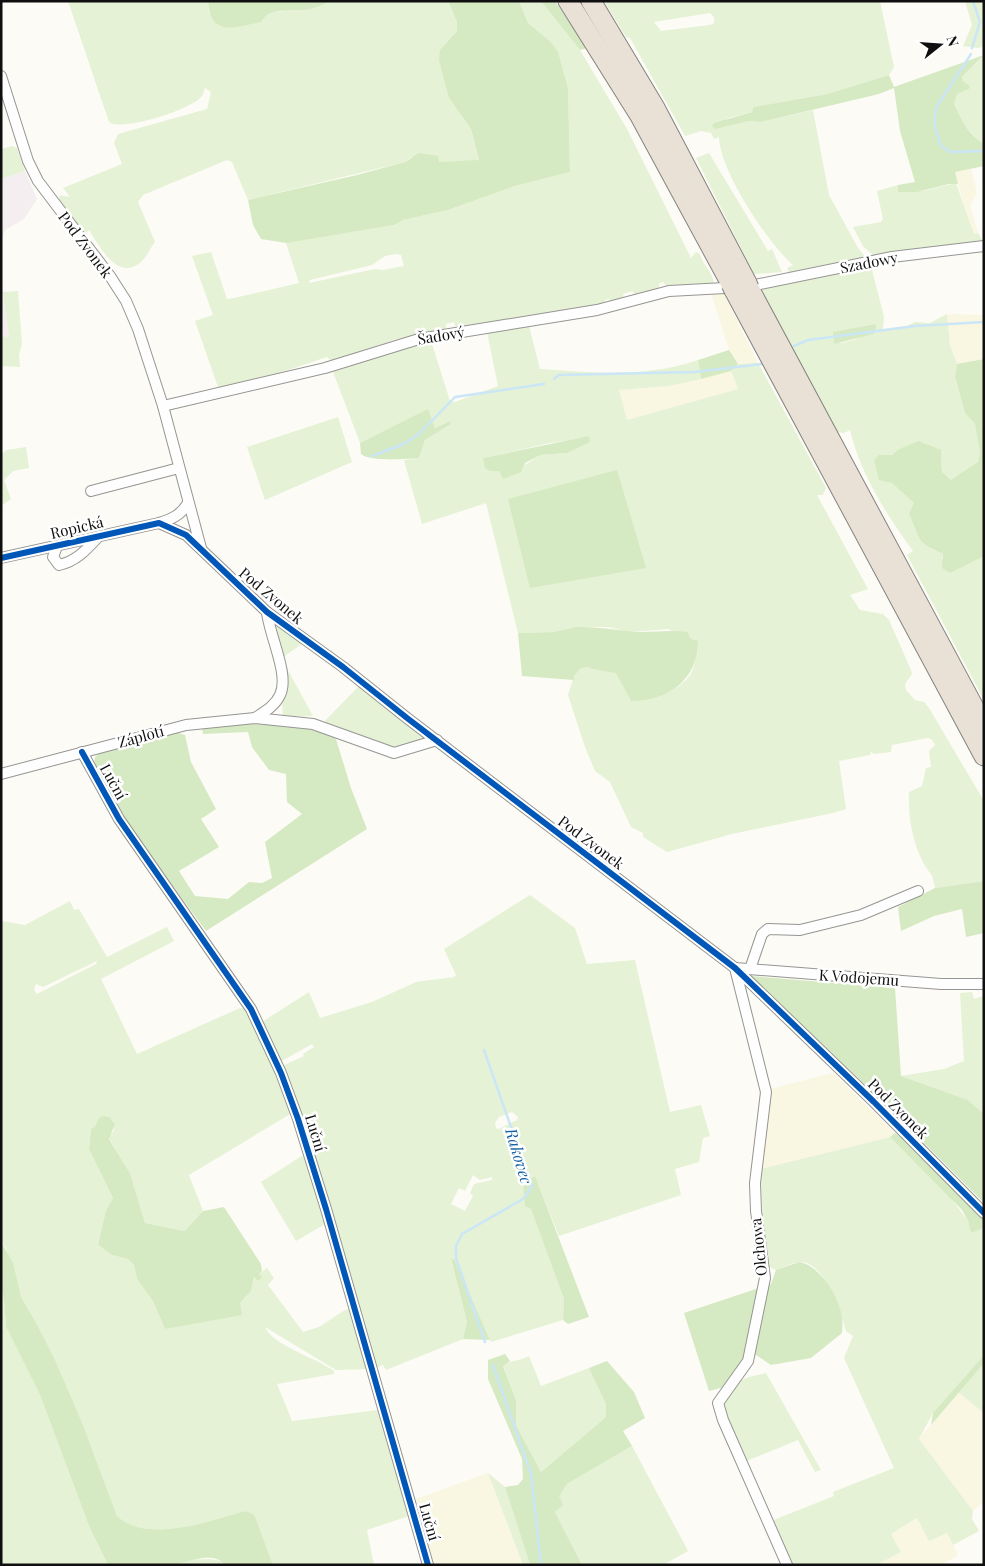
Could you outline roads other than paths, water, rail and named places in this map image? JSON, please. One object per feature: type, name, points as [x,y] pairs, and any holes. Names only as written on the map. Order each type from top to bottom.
[{"type":"highway","points":[[568,1],[640,116],[740,286],[984,726]]},
{"type":"highway","points":[[591,1],[655,108],[740,286],[984,756]]},
{"type":"street","name":"Pod Zvonek","points":[[1,76],[28,161],[38,181],[48,197],[94,252],[126,301],[146,350],[201,550]]},
{"type":"street","name":"Szadowy","points":[[740,286],[892,257],[984,246]]},
{"type":"street","name":"Šadový","points":[[162,406],[324,368],[394,344],[597,310],[669,291],[740,286]]},
{"type":"street","points":[[92,491],[179,468]]},
{"type":"street","points":[[159,523],[175,518],[184,510],[188,503]]},
{"type":"street","name":"Pod Zvonek","points":[[159,523],[186,535],[267,612],[343,667],[735,968],[874,1102],[984,1213]]},
{"type":"street","name":"Ropická","points":[[1,558],[159,523]]},
{"type":"street","points":[[57,546],[53,558],[58,565],[69,562],[86,551],[99,536]]},
{"type":"street","points":[[255,718],[273,705],[283,688],[283,676],[268,624],[267,612]]},
{"type":"street","name":"Záplotí","points":[[1,774],[186,725],[255,718],[313,724],[394,753],[437,740]]},
{"type":"street","name":"Luční","points":[[82,752],[119,819],[251,1009],[281,1073],[298,1119],[326,1209],[428,1565]]},
{"type":"street","points":[[750,969],[762,934],[768,929],[800,930],[860,915],[918,891]]},
{"type":"street","name":"K Vodojemu","points":[[735,968],[941,984],[984,984]]},
{"type":"street","name":"Olchowa","points":[[735,968],[766,1092],[755,1183],[756,1210],[765,1278],[748,1361],[718,1403],[723,1420],[787,1565]]},
{"type":"waterway","points":[[972,48],[980,22],[973,1]]},
{"type":"waterway","points":[[971,54],[937,106],[934,121],[940,145],[950,152],[984,151]]},
{"type":"waterway","points":[[794,346],[808,340],[915,326],[984,322]]},
{"type":"waterway","points":[[554,379],[559,375],[694,372],[762,364]]},
{"type":"waterway","points":[[372,456],[404,444],[420,433],[455,397],[544,384]]},
{"type":"waterway","name":"Rakovec","points":[[484,1050],[532,1187],[523,1199],[462,1234],[456,1246],[456,1258],[485,1342]]},
{"type":"waterway","name":"Rakovec","points":[[493,1365],[531,1474],[541,1565]]}]
